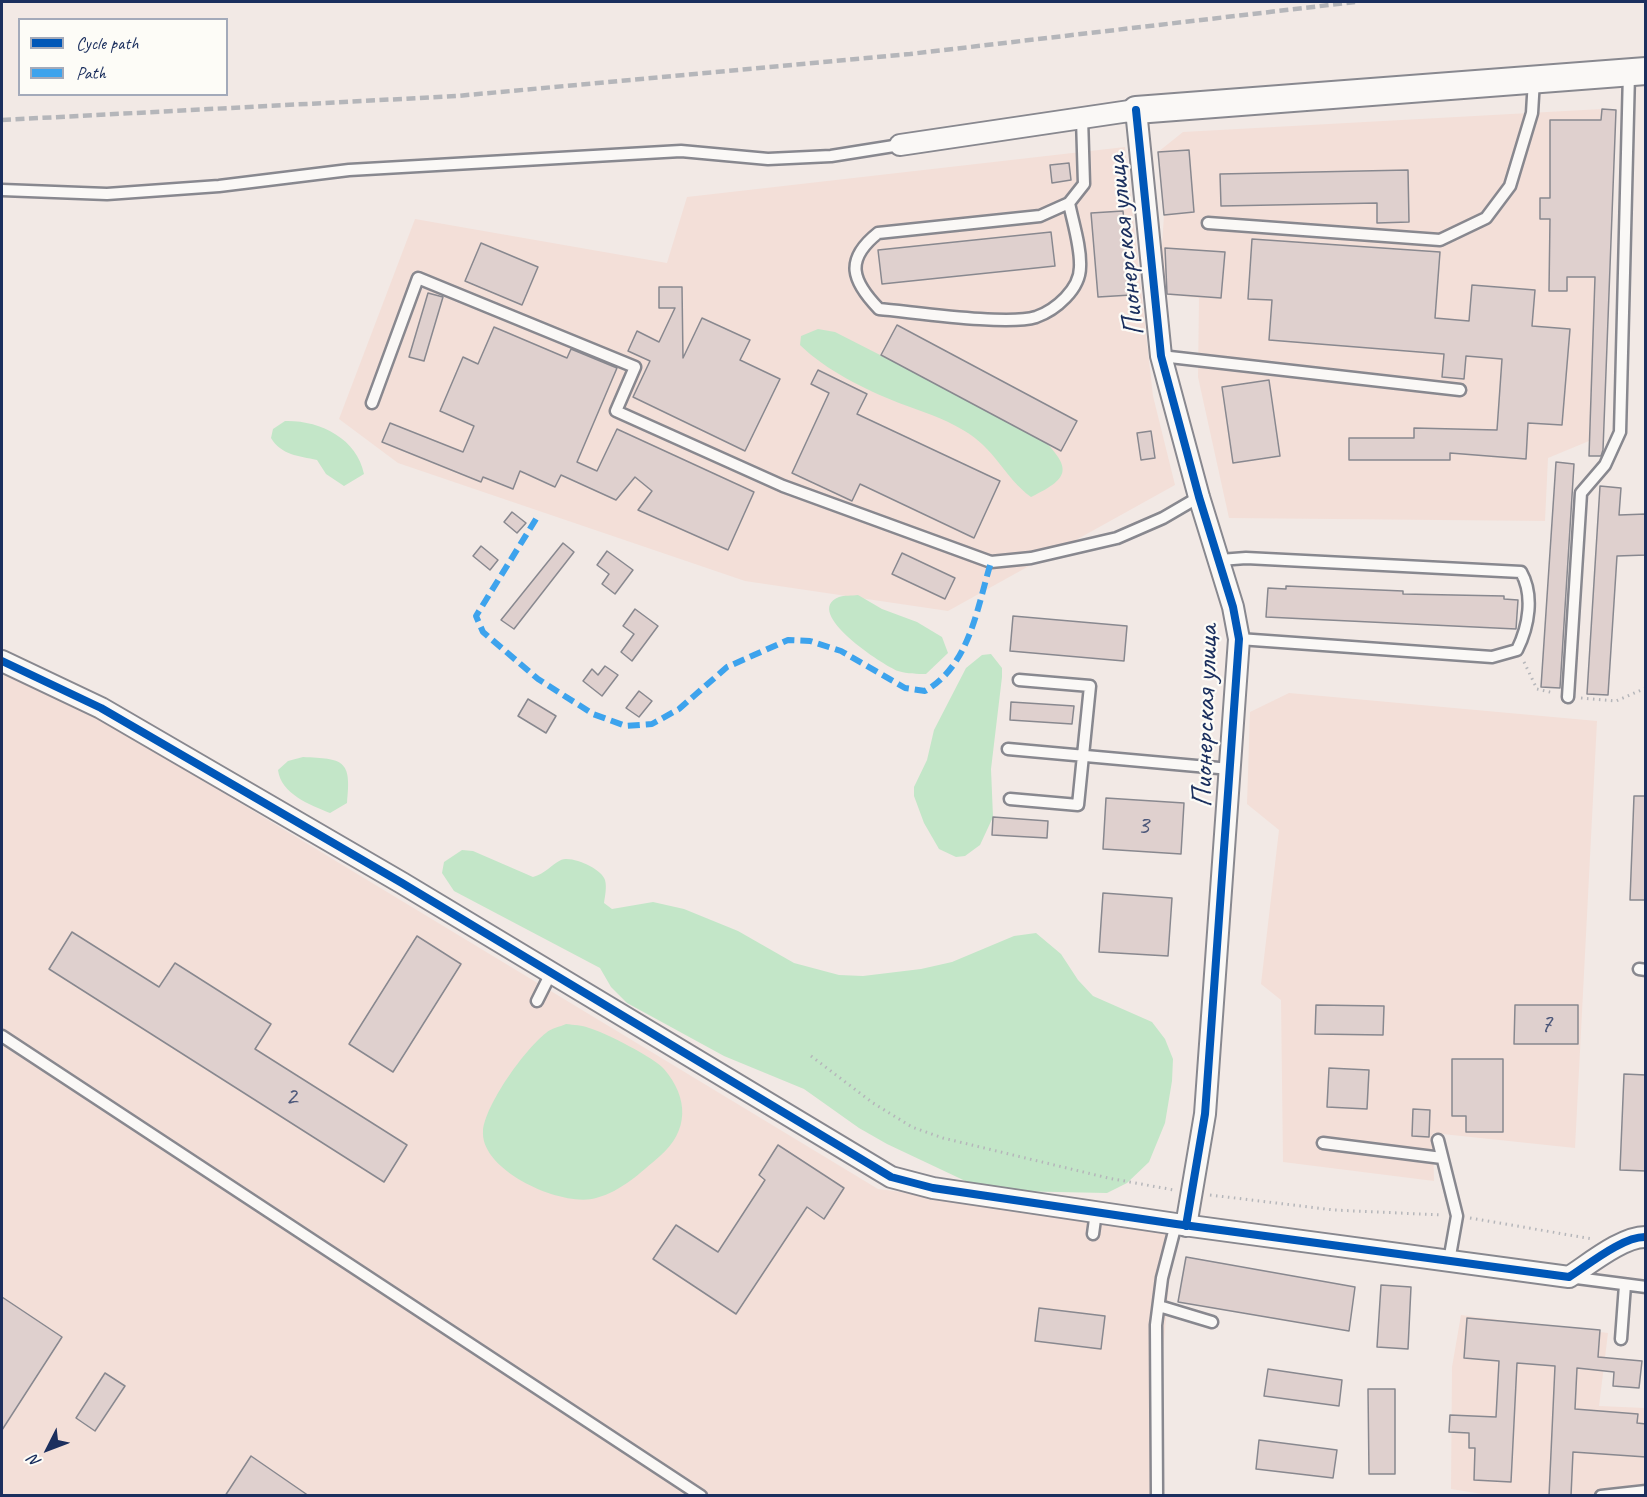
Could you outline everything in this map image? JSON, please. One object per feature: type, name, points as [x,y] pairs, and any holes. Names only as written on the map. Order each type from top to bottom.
[{"type":"street","points":[[900,145],[1136,110],[1637,72]]},
{"type":"street","name":"Пионерская улица","points":[[1136,110],[1161,357],[1199,496],[1220,560],[1239,639],[1205,1114],[1192,1193],[1181,1225]]},
{"type":"street","points":[[2,661],[101,708],[402,882],[891,1177],[933,1188],[1181,1225],[1569,1277],[1621,1244],[1638,1237],[1646,1237]]},
{"type":"lane","points":[[1568,696],[1581,493],[1605,465],[1620,432],[1637,72]]},
{"type":"lane","points":[[1208,223],[1440,240],[1486,218],[1510,186],[1532,113],[1534,80]]},
{"type":"lane","points":[[1070,203],[1081,268],[1073,290],[1055,306],[1036,316],[1013,320],[879,309],[861,290],[855,266],[861,246],[878,232],[1040,216],[1070,203],[1084,184],[1082,118]]},
{"type":"lane","points":[[2,190],[107,194],[219,186],[349,170],[681,151],[768,159],[831,156],[900,145]]},
{"type":"lane","points":[[372,402],[418,278],[635,367],[616,411],[783,486],[991,562],[1031,558],[1117,538],[1163,518],[1199,496]]},
{"type":"lane","points":[[1161,357],[1460,390]]},
{"type":"lane","points":[[1220,560],[1246,558],[1521,572],[1529,586],[1526,633],[1522,641],[1517,650],[1492,657],[1239,639]]},
{"type":"lane","points":[[1010,799],[1078,805],[1090,686],[1018,680]]},
{"type":"lane","points":[[1008,749],[1230,769]]},
{"type":"lane","points":[[537,1001],[551,973]]},
{"type":"lane","points":[[2,1036],[699,1495]]},
{"type":"lane","points":[[1438,1140],[1457,1216],[1449,1262]]},
{"type":"lane","points":[[1323,1143],[1442,1158]]},
{"type":"lane","points":[[1093,1234],[1096,1212]]},
{"type":"lane","points":[[1157,1496],[1158,1306],[1162,1278],[1181,1225]]},
{"type":"lane","points":[[1569,1277],[1646,1287]]},
{"type":"lane","points":[[1621,1339],[1625,1285]]},
{"type":"lane","points":[[1158,1306],[1212,1322]]},
{"type":"lane","points":[[1600,1496],[1646,1491]]},
{"type":"path","points":[[811,1056],[873,1102],[912,1127],[943,1138],[1108,1179],[1192,1193],[1335,1210],[1457,1216],[1621,1244]]},
{"type":"shaded area","points":[[1602,109],[1589,441],[1548,458],[1545,521],[1229,518],[1198,377],[1199,298],[1159,294],[1164,215],[1158,152],[1183,132]]},
{"type":"shaded area","points":[[1125,147],[1153,396],[1175,485],[948,611],[745,581],[398,463],[339,419],[415,219],[667,263],[687,197]]},
{"type":"shaded area","points":[[2,659],[878,1189],[1174,1227],[1158,1409],[1162,1495],[2,1495]]},
{"type":"shaded area","points":[[1289,693],[1597,721],[1575,1148],[1433,1133],[1434,1181],[1283,1162],[1281,1000],[1261,984],[1279,830],[1247,804],[1250,712]]},
{"type":"shaded area","points":[[1461,1315],[1608,1333],[1599,1406],[1645,1408],[1645,1495],[1495,1496],[1451,1489],[1452,1367]]},
{"type":"green space","points":[[818,329],[835,332],[1041,437],[1062,464],[1063,471],[1060,477],[1045,490],[1031,497],[1013,481],[974,437],[940,418],[859,385],[822,363],[800,345],[801,336]]},
{"type":"green space","points":[[285,421],[311,424],[335,434],[353,450],[364,474],[344,486],[326,474],[317,460],[291,454],[280,448],[271,438],[273,429]]},
{"type":"green space","points":[[858,595],[882,609],[917,622],[942,637],[948,653],[926,674],[898,671],[890,667],[849,638],[837,626],[830,614],[830,604],[839,597]]},
{"type":"green space","points":[[991,654],[1002,668],[991,769],[993,817],[980,845],[965,856],[956,857],[939,849],[924,823],[914,796],[914,787],[927,760],[934,730],[966,668],[982,655]]},
{"type":"green space","points":[[303,757],[327,759],[342,764],[348,778],[347,803],[330,813],[290,792],[280,778],[278,770],[288,761]]},
{"type":"green space","points":[[462,850],[473,851],[533,877],[561,860],[579,861],[603,876],[606,886],[604,903],[612,909],[653,902],[684,909],[738,931],[794,963],[839,975],[863,976],[921,969],[952,962],[1014,936],[1036,933],[1061,954],[1078,980],[1093,996],[1152,1022],[1165,1039],[1173,1059],[1172,1081],[1165,1123],[1149,1162],[1127,1183],[1107,1193],[1008,1191],[976,1186],[887,1144],[859,1128],[804,1089],[724,1056],[627,1003],[611,987],[600,968],[454,891],[442,873],[444,862]]},
{"type":"green space","points":[[566,1024],[596,1030],[659,1064],[678,1091],[682,1114],[681,1125],[676,1136],[660,1156],[614,1191],[596,1198],[582,1200],[545,1192],[509,1172],[495,1160],[486,1146],[483,1131],[485,1120],[498,1093],[517,1064],[548,1031]]},
{"type":"building","points":[[1602,109],[1616,110],[1603,450],[1601,456],[1589,456],[1595,277],[1567,277],[1567,291],[1549,291],[1550,219],[1540,219],[1540,198],[1550,198],[1550,120],[1601,120]]},
{"type":"building","points":[[1189,150],[1194,212],[1164,215],[1158,152]]},
{"type":"building","points":[[1069,163],[1071,180],[1052,183],[1050,165]]},
{"type":"building","points":[[1408,170],[1409,222],[1377,223],[1377,203],[1221,206],[1220,174]]},
{"type":"building","points":[[1123,211],[1131,295],[1098,297],[1091,213]]},
{"type":"building","points":[[1051,232],[1055,266],[882,284],[878,250]]},
{"type":"building","points":[[1252,239],[1440,252],[1435,318],[1469,321],[1472,285],[1535,290],[1532,326],[1570,329],[1562,425],[1528,423],[1526,459],[1450,453],[1450,460],[1349,460],[1349,438],[1414,438],[1414,428],[1497,430],[1502,359],[1466,356],[1464,379],[1442,377],[1444,354],[1269,340],[1272,300],[1248,299]]},
{"type":"building","points":[[481,243],[538,267],[522,305],[465,281]]},
{"type":"building","points":[[1165,248],[1225,252],[1221,298],[1167,294]]},
{"type":"building","points":[[659,287],[682,287],[683,358],[702,318],[750,340],[740,360],[780,379],[745,451],[633,397],[650,361],[628,351],[637,331],[659,342],[675,308],[659,308]]},
{"type":"building","points":[[428,293],[443,297],[424,361],[409,357]]},
{"type":"building","points":[[897,325],[1077,421],[1061,451],[881,355]]},
{"type":"building","points":[[494,327],[567,358],[571,349],[617,368],[577,462],[597,471],[617,429],[754,492],[728,550],[638,510],[652,491],[635,477],[616,500],[561,475],[555,487],[520,471],[513,489],[483,477],[481,482],[382,442],[390,423],[463,452],[474,426],[440,411],[463,357],[478,364]]},
{"type":"building","points":[[818,370],[867,394],[857,414],[1000,481],[974,538],[860,484],[852,501],[792,473],[829,393],[811,384]]},
{"type":"building","points":[[1269,380],[1280,456],[1233,463],[1222,387]]},
{"type":"building","points":[[1151,431],[1155,458],[1141,460],[1137,433]]},
{"type":"building","points":[[1556,462],[1574,464],[1560,688],[1541,687]]},
{"type":"building","points":[[1600,486],[1621,488],[1619,515],[1646,514],[1646,555],[1617,556],[1608,695],[1587,694]]},
{"type":"building","points":[[512,512],[526,523],[517,533],[504,522]]},
{"type":"building","points":[[563,543],[574,552],[514,629],[501,620]]},
{"type":"building","points":[[481,546],[498,560],[490,570],[473,556]]},
{"type":"building","points":[[607,551],[633,570],[615,594],[602,584],[609,574],[597,565]]},
{"type":"building","points":[[902,553],[955,578],[945,599],[892,574]]},
{"type":"building","points":[[1286,586],[1403,591],[1403,594],[1504,596],[1504,599],[1518,600],[1516,629],[1266,617],[1268,588],[1286,589]]},
{"type":"building","points":[[635,609],[658,626],[632,661],[621,652],[634,634],[623,626]]},
{"type":"building","points":[[1013,616],[1127,626],[1124,661],[1010,651]]},
{"type":"building","points":[[605,666],[618,675],[602,696],[583,681],[592,669],[598,675]]},
{"type":"building","points":[[639,691],[652,701],[639,717],[626,708]]},
{"type":"building","points":[[528,699],[556,716],[546,733],[518,716]]},
{"type":"building","points":[[1011,702],[1074,706],[1072,724],[1010,720]]},
{"type":"building","points":[[1634,796],[1646,796],[1646,900],[1630,900]]},
{"type":"building","points":[[1106,798],[1184,803],[1181,854],[1103,849]]},
{"type":"building","points":[[993,817],[1048,821],[1047,838],[992,835]]},
{"type":"building","points":[[1103,893],[1172,898],[1168,956],[1099,952]]},
{"type":"building","points":[[72,932],[159,987],[175,963],[271,1024],[255,1049],[407,1145],[384,1182],[49,969]]},
{"type":"building","points":[[417,936],[461,964],[393,1072],[349,1044]]},
{"type":"building","points":[[1316,1005],[1384,1006],[1383,1035],[1315,1034]]},
{"type":"building","points":[[1515,1005],[1578,1005],[1578,1044],[1514,1044]]},
{"type":"building","points":[[1452,1059],[1503,1059],[1503,1132],[1466,1132],[1466,1116],[1452,1116]]},
{"type":"building","points":[[1329,1068],[1369,1070],[1367,1109],[1327,1107]]},
{"type":"building","points":[[1624,1074],[1646,1075],[1646,1171],[1620,1170]]},
{"type":"building","points":[[1413,1109],[1430,1110],[1429,1137],[1412,1136]]},
{"type":"building","points":[[778,1145],[844,1188],[824,1219],[807,1207],[736,1314],[653,1259],[676,1225],[718,1252],[765,1180],[759,1175]]},
{"type":"building","points":[[1186,1257],[1355,1287],[1349,1331],[1178,1302]]},
{"type":"building","points":[[1381,1285],[1411,1287],[1408,1349],[1377,1347]]},
{"type":"building","points":[[2,1297],[62,1337],[2,1430]]},
{"type":"building","points":[[1039,1308],[1105,1316],[1101,1349],[1035,1341]]},
{"type":"building","points":[[1467,1318],[1600,1330],[1598,1357],[1642,1361],[1639,1388],[1613,1386],[1614,1372],[1577,1368],[1575,1409],[1638,1414],[1637,1423],[1646,1424],[1646,1457],[1573,1452],[1571,1496],[1549,1496],[1555,1366],[1517,1363],[1511,1482],[1474,1480],[1475,1448],[1469,1448],[1469,1433],[1449,1432],[1450,1415],[1496,1417],[1499,1361],[1464,1358]]},
{"type":"building","points":[[1268,1369],[1342,1380],[1339,1406],[1264,1396]]},
{"type":"building","points":[[105,1373],[125,1386],[95,1431],[76,1418]]},
{"type":"building","points":[[1368,1389],[1395,1389],[1395,1474],[1369,1474]]},
{"type":"building","points":[[1259,1440],[1337,1450],[1333,1478],[1256,1469]]},
{"type":"building","points":[[251,1456],[309,1496],[225,1496]]},
{"type":"railway","points":[[2,120],[457,96],[910,54],[1355,2]]},
{"type":"marked path","points":[[536,519],[476,616],[483,632],[538,679],[593,714],[626,726],[652,724],[679,709],[727,667],[788,640],[810,641],[841,651],[905,688],[925,691],[940,680],[962,651],[976,616],[991,562]]},
{"type":"cycle path","points":[[1136,110],[1161,356],[1199,497],[1233,607],[1239,639],[1205,1114],[1186,1226]]},
{"type":"cycle path","points":[[2,661],[101,708],[402,883],[891,1177],[933,1188],[1176,1224],[1569,1277],[1617,1246],[1627,1241],[1646,1237]]}]
